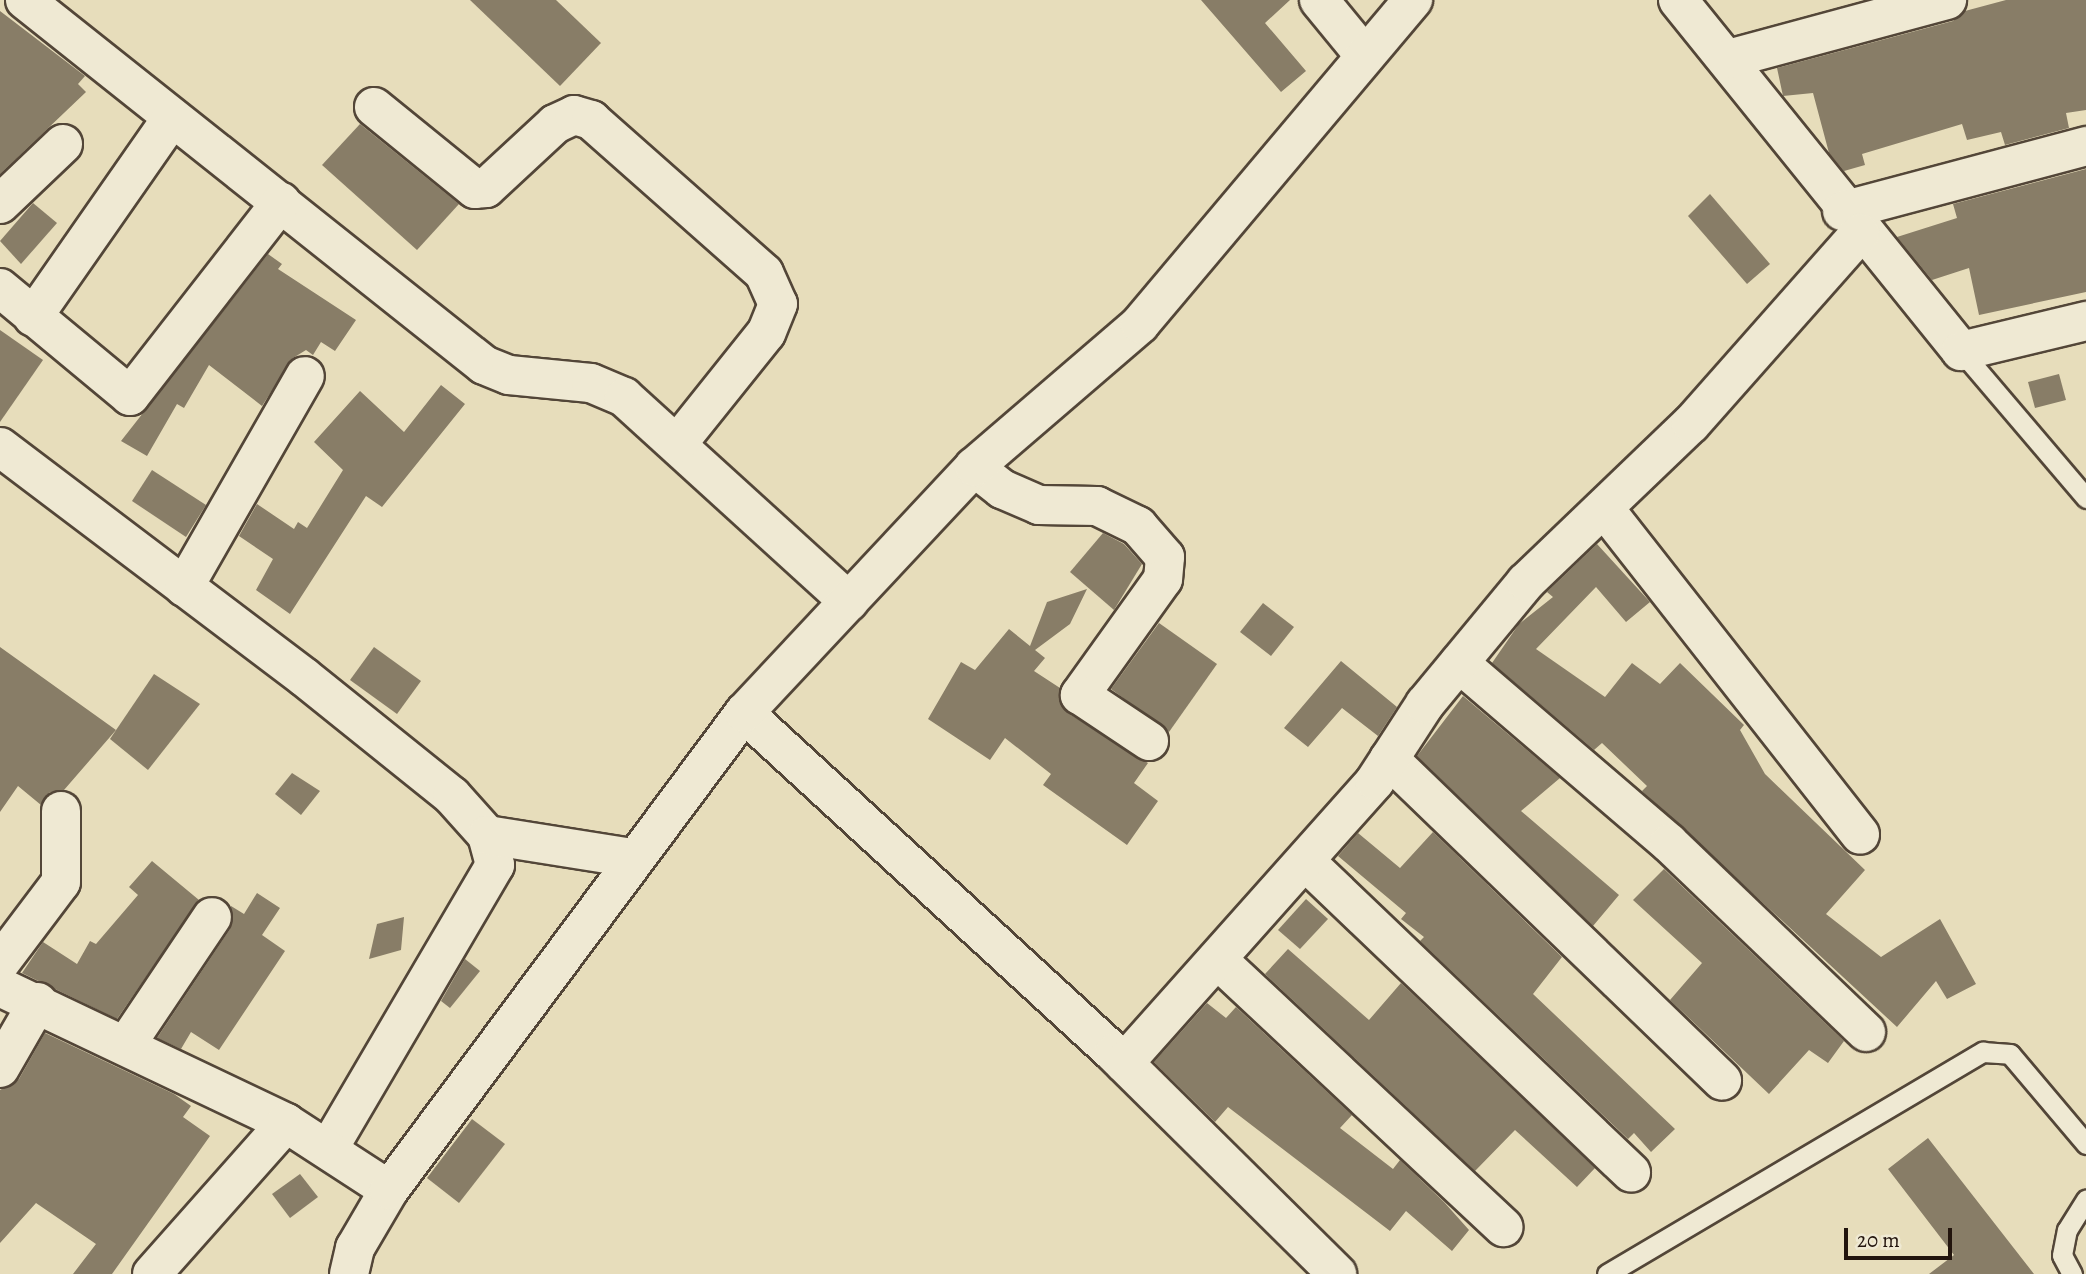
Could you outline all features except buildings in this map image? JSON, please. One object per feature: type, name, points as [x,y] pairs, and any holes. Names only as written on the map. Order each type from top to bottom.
[{"type":"street","points":[[25,0],[484,365],[509,375],[591,383],[624,397],[678,443],[849,602]]},
{"type":"street","points":[[1319,0],[1365,55]]},
{"type":"street","points":[[349,1274],[355,1248],[390,1190],[632,858],[744,713],[974,467],[1140,324],[1413,0]]},
{"type":"street","points":[[1678,0],[1728,59],[1851,222],[1961,351],[2086,321]]},
{"type":"street","points":[[1728,59],[1947,0]]},
{"type":"street","points":[[374,107],[475,189],[486,188],[555,124],[574,115],[591,120],[764,273],[778,304],[766,332],[678,443]]},
{"type":"street","points":[[33,317],[172,118]]},
{"type":"street","points":[[0,204],[62,144]]},
{"type":"street","points":[[1124,1063],[1305,861],[1389,759],[1459,663],[1526,582],[1691,424],[1851,222],[2086,146]]},
{"type":"street","points":[[0,288],[131,396],[281,202]]},
{"type":"street","points":[[184,587],[306,376]]},
{"type":"street","points":[[0,447],[452,796],[487,835],[495,865],[330,1146]]},
{"type":"street","points":[[974,467],[1002,489],[1039,505],[1097,506],[1138,526],[1165,557],[1163,579],[1080,695],[1150,741]]},
{"type":"street","points":[[1604,508],[1860,834]]},
{"type":"street","points":[[1459,663],[1669,843],[1866,1031]]},
{"type":"street","points":[[744,713],[1124,1063],[1337,1274]]},
{"type":"street","points":[[1389,759],[1722,1081]]},
{"type":"street","points":[[0,963],[61,881],[61,811]]},
{"type":"street","points":[[487,835],[632,858]]},
{"type":"street","points":[[1305,861],[1631,1172]]},
{"type":"street","points":[[126,1045],[212,917]]},
{"type":"street","points":[[1218,960],[1503,1227]]},
{"type":"street","points":[[0,987],[38,1002],[286,1123],[330,1146],[390,1190]]},
{"type":"street","points":[[0,1068],[38,1002]]},
{"type":"street","points":[[152,1274],[286,1123]]},
{"type":"lane","points":[[1961,351],[2086,498]]},
{"type":"lane","points":[[1607,1274],[1983,1052],[1999,1050],[2018,1062],[2086,1144]]},
{"type":"lane","points":[[2072,1274],[2062,1255],[2067,1230],[2086,1200]]}]
